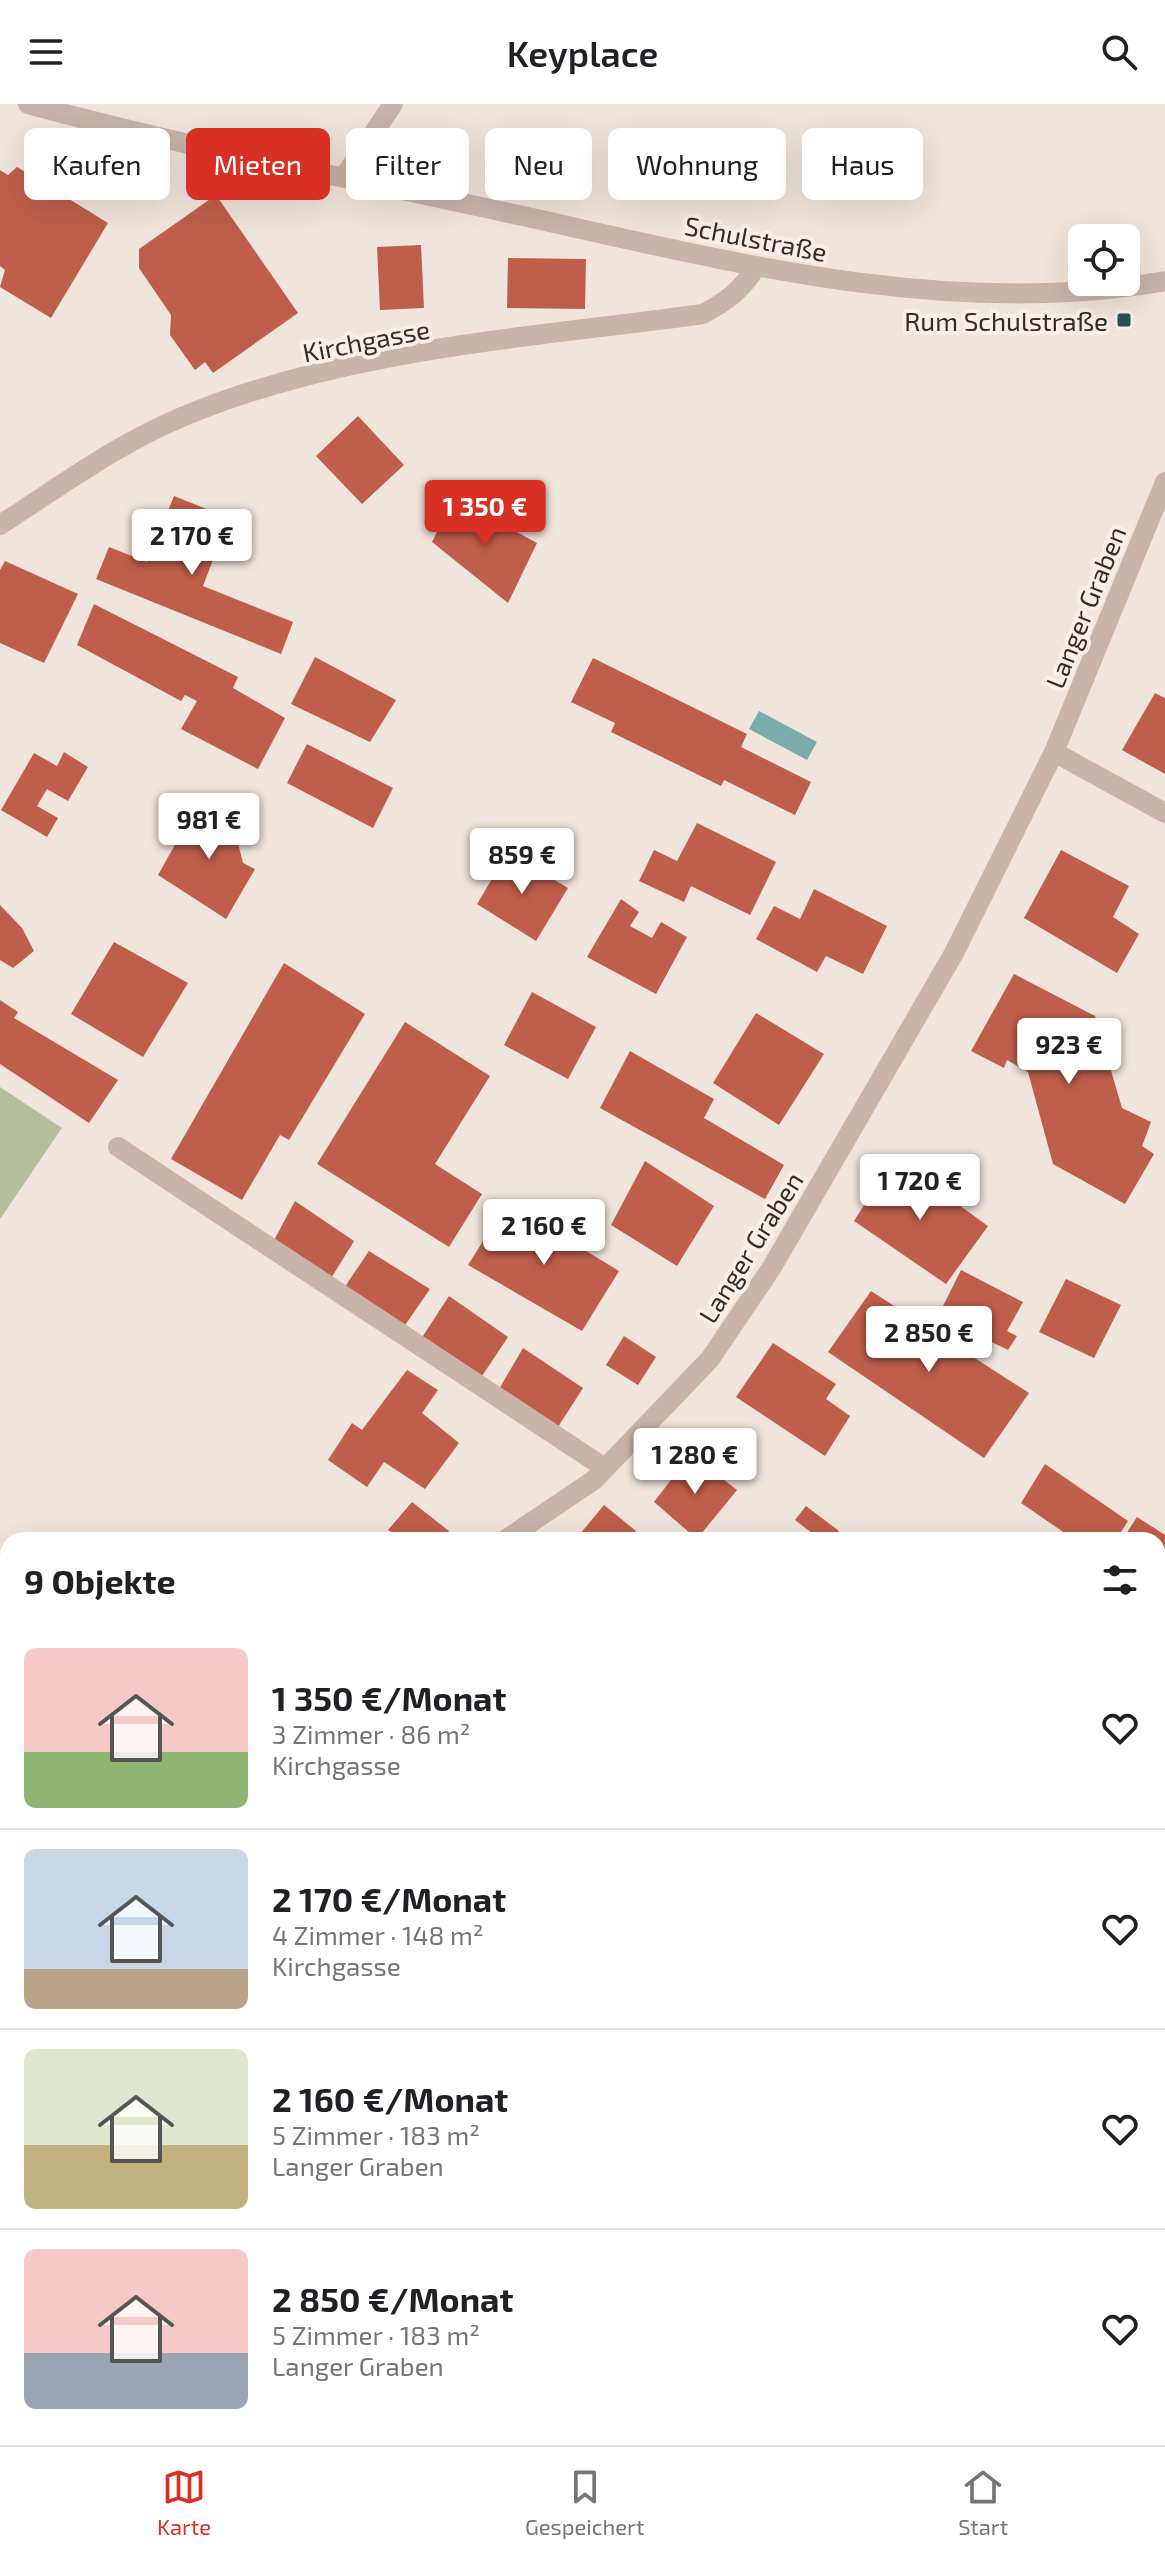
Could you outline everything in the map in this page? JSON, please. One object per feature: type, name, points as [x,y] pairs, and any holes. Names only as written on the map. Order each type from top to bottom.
[{"type":"street","name":"Schulstraße","points":[[28,104],[344,177],[756,267],[825,279],[967,291],[1056,292],[1165,281]]},
{"type":"street","points":[[344,177],[393,104]]},
{"type":"street","name":"Kirchgasse","points":[[0,525],[148,433],[234,397],[356,363],[703,314],[728,301],[745,285],[756,267]]},
{"type":"street","name":"Langer Graben","points":[[517,1532],[591,1483],[710,1359],[772,1267],[954,953],[1054,752],[1165,482]]},
{"type":"street","points":[[1054,752],[1165,813]]},
{"type":"street","points":[[118,1147],[605,1468]]},
{"type":"green space","points":[[0,1087],[62,1128],[0,1219]]},
{"type":"water","points":[[759,711],[817,742],[807,760],[749,729]]},
{"type":"building","points":[[17,167],[24,171],[24,200],[71,200],[108,223],[51,318],[0,287],[5,270],[0,266],[0,170],[8,175]]},
{"type":"building","points":[[209,200],[219,200],[298,313],[213,373],[205,362],[195,370],[170,335],[171,315],[139,268],[139,249]]},
{"type":"building","points":[[421,245],[424,308],[380,310],[377,247]]},
{"type":"building","points":[[508,258],[586,259],[585,309],[507,308]]},
{"type":"building","points":[[358,416],[404,465],[362,504],[316,456]]},
{"type":"building","points":[[174,496],[229,518],[203,586],[293,622],[281,654],[96,579],[109,547],[147,562]]},
{"type":"building","points":[[454,498],[537,543],[508,603],[432,542]]},
{"type":"building","points":[[5,561],[78,594],[44,663],[0,643],[0,570]]},
{"type":"building","points":[[94,604],[238,677],[233,688],[285,718],[258,769],[181,729],[197,701],[185,695],[181,701],[77,645]]},
{"type":"building","points":[[315,657],[396,700],[370,742],[291,704]]},
{"type":"building","points":[[593,658],[747,734],[741,747],[811,782],[795,815],[724,780],[721,786],[611,732],[615,723],[571,702]]},
{"type":"building","points":[[1155,693],[1165,698],[1165,774],[1122,750]]},
{"type":"building","points":[[307,744],[393,788],[373,828],[287,783]]},
{"type":"building","points":[[64,752],[88,767],[68,801],[47,789],[37,806],[58,818],[47,837],[1,810],[34,753],[57,766]]},
{"type":"building","points":[[199,802],[248,829],[238,843],[243,863],[255,869],[226,919],[158,875]]},
{"type":"building","points":[[697,823],[776,862],[750,915],[691,886],[684,902],[639,881],[654,850],[677,861]]},
{"type":"building","points":[[1061,850],[1129,886],[1113,917],[1139,934],[1117,973],[1024,918]]},
{"type":"building","points":[[508,852],[568,888],[536,941],[477,904]]},
{"type":"building","points":[[814,889],[887,926],[863,974],[826,956],[817,972],[756,939],[774,906],[800,919]]},
{"type":"building","points":[[621,899],[639,912],[630,926],[652,938],[661,922],[687,937],[656,994],[587,957]]},
{"type":"building","points":[[0,905],[22,928],[34,951],[13,968],[0,960]]},
{"type":"building","points":[[114,942],[188,983],[143,1057],[71,1014]]},
{"type":"building","points":[[284,963],[365,1014],[289,1140],[280,1135],[242,1200],[171,1159]]},
{"type":"building","points":[[1014,974],[1095,1016],[1122,1108],[1151,1122],[1142,1146],[1154,1154],[1125,1204],[1053,1164],[1028,1072],[1007,1060],[1004,1068],[971,1051]]},
{"type":"building","points":[[532,992],[596,1027],[568,1079],[504,1045]]},
{"type":"building","points":[[0,1000],[18,1012],[14,1018],[118,1080],[89,1123],[0,1064]]},
{"type":"building","points":[[756,1013],[824,1054],[779,1125],[713,1083]]},
{"type":"building","points":[[405,1022],[490,1076],[435,1164],[482,1194],[449,1247],[317,1164]]},
{"type":"building","points":[[630,1051],[714,1099],[704,1118],[784,1165],[765,1199],[600,1108]]},
{"type":"building","points":[[894,1158],[988,1226],[946,1284],[854,1221]]},
{"type":"building","points":[[645,1161],[714,1206],[677,1266],[611,1225]]},
{"type":"building","points":[[295,1201],[354,1241],[330,1280],[272,1244]]},
{"type":"building","points":[[507,1203],[619,1271],[582,1331],[468,1265]]},
{"type":"building","points":[[369,1251],[430,1289],[401,1331],[342,1291]]},
{"type":"building","points":[[961,1270],[1023,1302],[1007,1331],[1017,1336],[1008,1350],[938,1316]]},
{"type":"building","points":[[1066,1279],[1121,1305],[1094,1358],[1039,1332]]},
{"type":"building","points":[[871,1291],[1029,1393],[984,1458],[828,1352]]},
{"type":"building","points":[[449,1296],[508,1337],[480,1379],[419,1342]]},
{"type":"building","points":[[624,1336],[656,1357],[638,1385],[606,1365]]},
{"type":"building","points":[[773,1343],[836,1384],[826,1399],[850,1416],[825,1456],[736,1397]]},
{"type":"building","points":[[523,1348],[583,1388],[556,1430],[498,1391]]},
{"type":"building","points":[[407,1370],[438,1390],[422,1413],[459,1443],[425,1489],[384,1462],[367,1487],[328,1460],[352,1423],[362,1430]]},
{"type":"building","points":[[691,1454],[737,1490],[703,1532],[689,1532],[654,1502]]},
{"type":"building","points":[[1045,1464],[1128,1521],[1121,1532],[1063,1532],[1021,1503]]},
{"type":"building","points":[[412,1502],[449,1531],[391,1532],[388,1530]]},
{"type":"building","points":[[604,1505],[636,1531],[635,1532],[582,1532]]},
{"type":"building","points":[[806,1506],[839,1531],[811,1532],[795,1520]]},
{"type":"building","points":[[1137,1517],[1160,1532],[1127,1532]]},
{"type":"place","name":"Rum Schulstraße","points":[[1124,320]]}]
